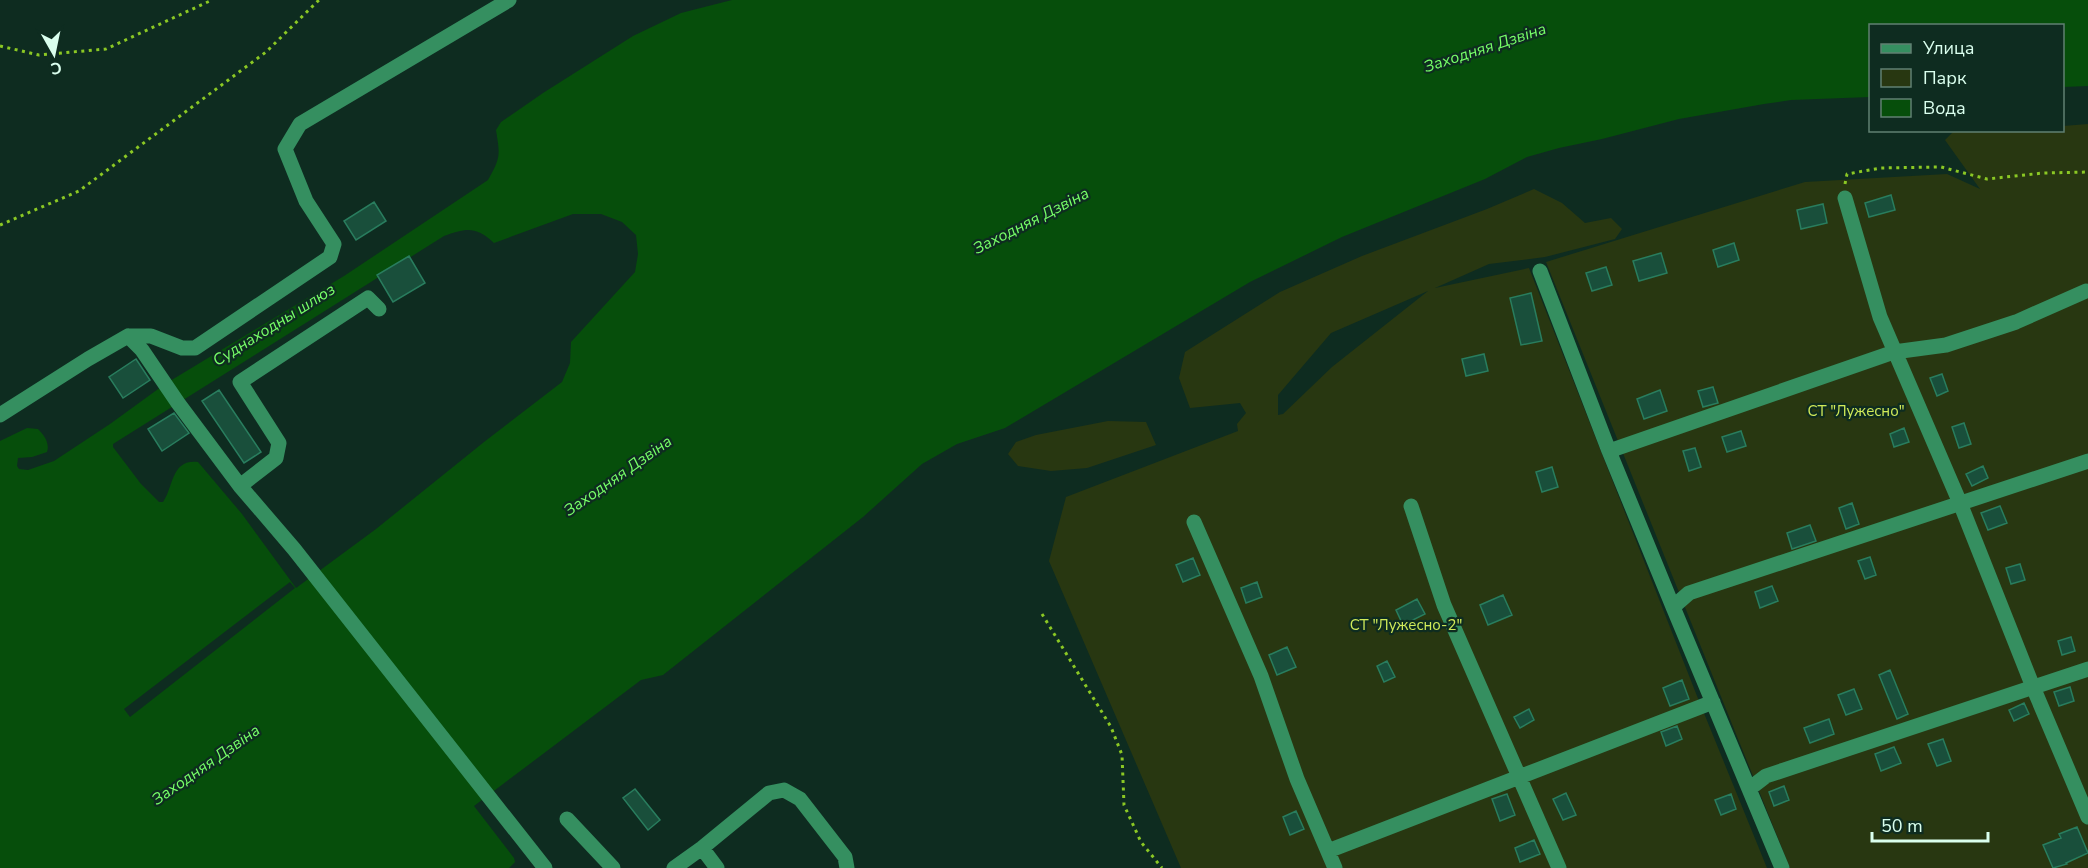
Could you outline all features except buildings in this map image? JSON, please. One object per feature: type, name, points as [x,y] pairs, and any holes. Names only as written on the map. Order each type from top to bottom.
[{"type":"lane","points":[[0,416],[128,336],[151,336],[182,348],[195,348],[330,257],[334,244],[306,201],[285,149],[300,124],[509,0]]},
{"type":"lane","points":[[1845,198],[1880,317],[1960,503],[2033,687],[2088,817]]},
{"type":"lane","points":[[1540,271],[1672,607],[1782,868]]},
{"type":"lane","points":[[1609,451],[1894,352],[1947,345],[2016,322],[2086,291]]},
{"type":"lane","points":[[240,486],[276,458],[279,443],[240,382],[368,298],[379,309]]},
{"type":"lane","points":[[128,336],[142,350],[240,486],[294,549],[545,868]]},
{"type":"lane","points":[[1672,607],[1689,593],[2088,461]]},
{"type":"lane","points":[[1411,506],[1444,605],[1559,868]]},
{"type":"lane","points":[[1194,522],[1261,676],[1297,779],[1335,868]]},
{"type":"lane","points":[[1749,789],[1766,776],[2088,669]]},
{"type":"lane","points":[[1328,851],[1713,702]]},
{"type":"lane","points":[[674,868],[769,793],[784,790],[800,799],[845,858],[847,868]]},
{"type":"lane","points":[[567,819],[613,868]]},
{"type":"lane","points":[[702,848],[717,868]]},
{"type":"path","points":[[0,46],[39,55],[106,49],[212,0]]},
{"type":"path","points":[[0,225],[79,190],[266,52],[319,0]]},
{"type":"path","points":[[1845,198],[1844,187],[1847,174],[1881,168],[1941,167],[1987,179],[2043,173],[2088,172]]},
{"type":"path","points":[[1042,614],[1111,727],[1122,755],[1124,805],[1141,842],[1162,868]]},
{"type":"green space","name":"СТ \"Лужесно\"","points":[[2088,124],[2088,868],[1790,868],[1546,262],[1805,182],[1947,174],[1980,189],[1945,140],[1953,132],[2064,132],[2064,126]]},
{"type":"green space","name":"СТ \"Лужесно-2\"","points":[[1534,189],[1562,203],[1585,223],[1611,218],[1622,229],[1615,239],[1545,257],[1489,264],[1435,288],[1529,268],[1767,868],[1181,868],[1049,561],[1066,497],[1238,431],[1237,424],[1246,413],[1240,403],[1190,408],[1179,378],[1185,352],[1280,292],[1362,256]],"holes":[[[1428,291],[1332,367],[1283,414],[1278,415],[1278,395],[1331,333]]]},
{"type":"green space","points":[[1108,421],[1146,422],[1156,445],[1087,468],[1051,471],[1018,466],[1008,454],[1016,442],[1036,435]]},
{"type":"water","points":[[732,0],[2088,0],[2088,86],[2064,87],[2064,24],[1869,24],[1869,97],[1791,100],[1764,104],[1679,119],[1527,157],[1485,179],[1342,237],[1250,282],[1005,428],[957,444],[922,464],[863,517],[663,675],[641,680],[474,806],[514,858],[515,862],[509,868],[0,868],[0,441],[27,428],[38,429],[47,442],[47,452],[32,457],[18,458],[17,466],[19,469],[28,470],[54,461],[165,384],[344,276],[488,180],[497,161],[499,151],[496,130],[501,122],[633,36],[681,13]],"holes":[[[573,214],[601,214],[622,222],[636,235],[638,254],[635,272],[571,342],[570,363],[562,382],[376,529],[296,588],[242,514],[198,462],[189,462],[178,469],[167,496],[163,502],[159,502],[141,484],[113,447],[113,444],[444,236],[470,230],[488,237],[494,243]]]},
{"type":"pier","points":[[290,582],[295,588],[130,717],[124,709]]},
{"type":"water label","name":"Заходняя Дзвіна","points":[[1485,48]]},
{"type":"water label","name":"Заходняя Дзвіна","points":[[1031,221]]},
{"type":"water label","name":"Суднаходны шлюз","points":[[274,325]]},
{"type":"water label","name":"Заходняя Дзвіна","points":[[618,476]]},
{"type":"water label","name":"Заходняя Дзвіна","points":[[206,765]]}]
